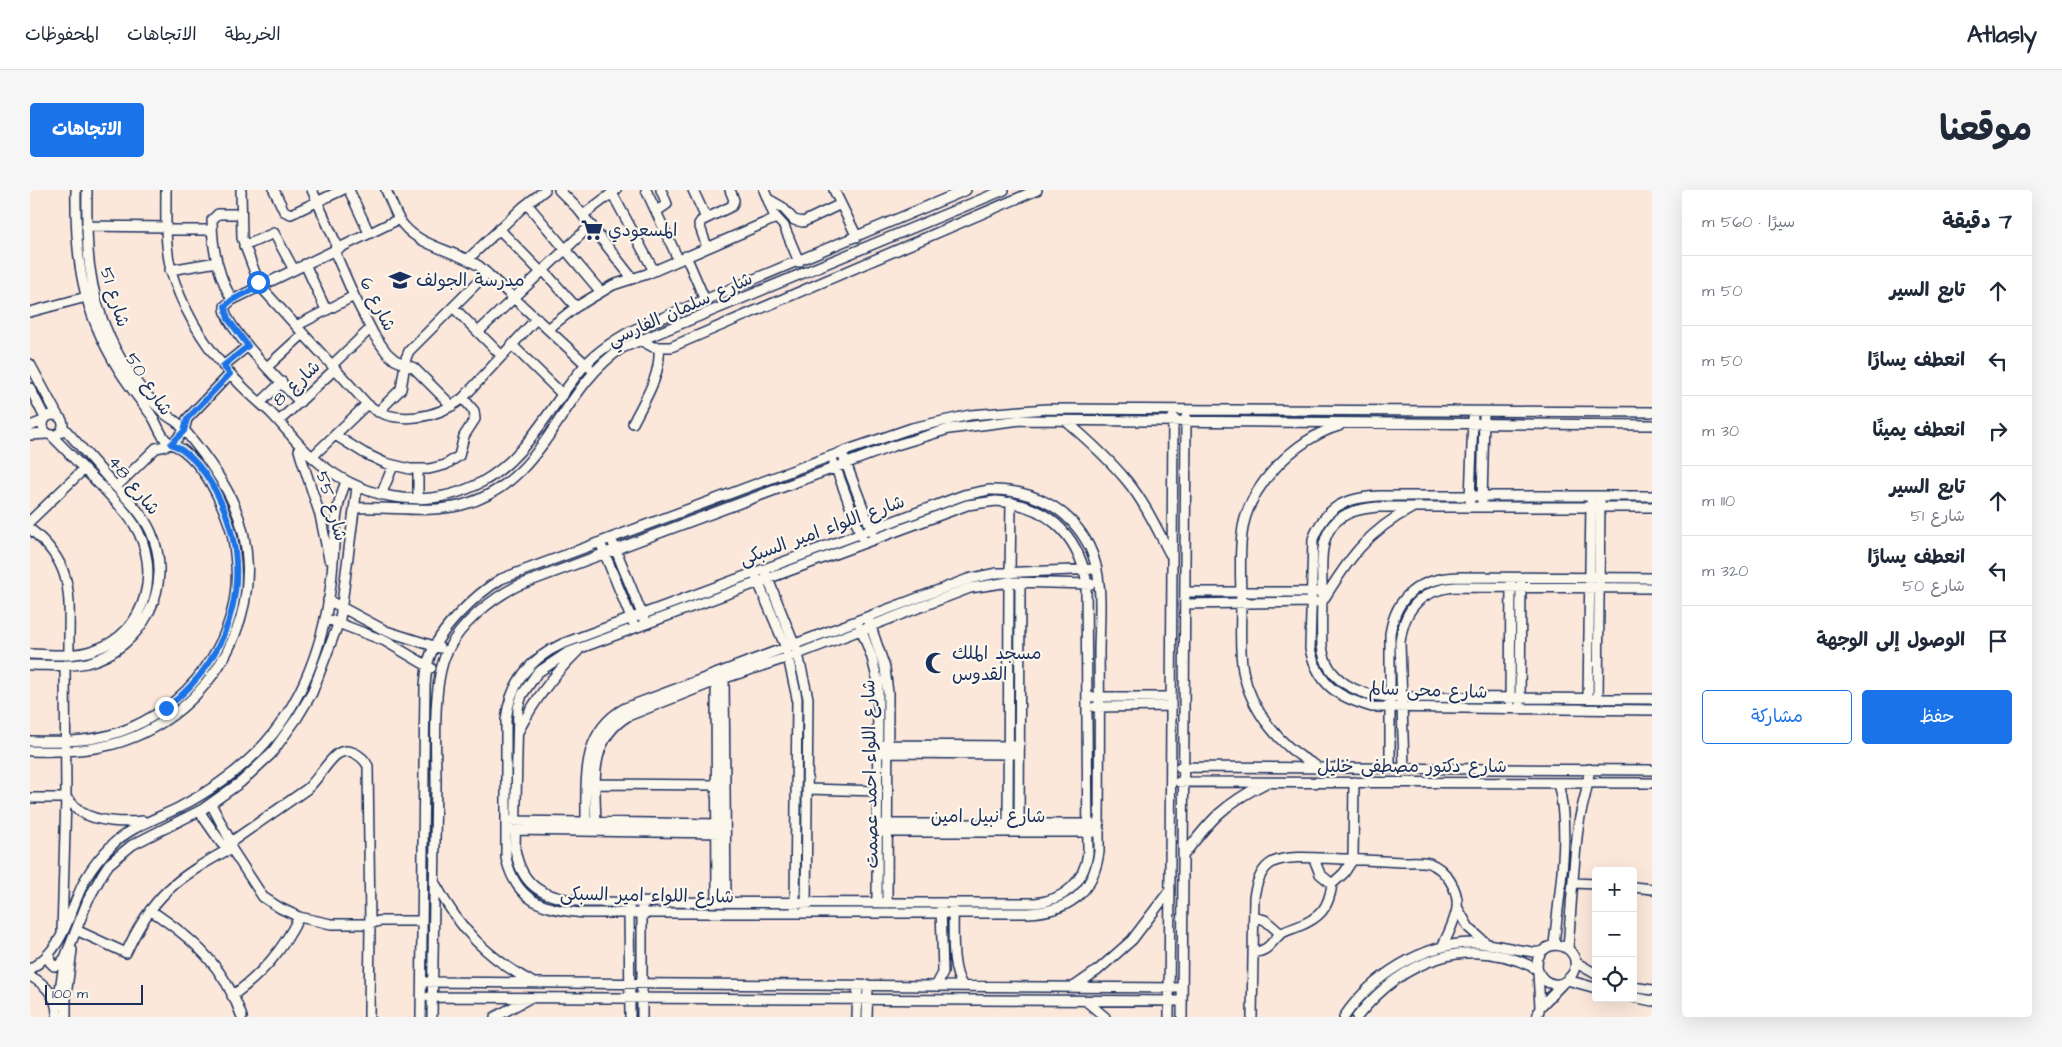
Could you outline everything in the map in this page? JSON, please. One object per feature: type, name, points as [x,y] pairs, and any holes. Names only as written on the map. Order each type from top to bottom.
[{"type":"street","name":"شارع 50","points":[[30,751],[66,752],[90,750],[112,745],[153,728],[183,708],[207,674],[232,612],[236,589],[237,566],[229,523],[211,484],[184,451],[171,444],[160,432],[155,420],[111,356],[95,323],[77,248],[76,190]]},
{"type":"street","name":"شارع 51","points":[[87,190],[86,226],[90,296],[125,365],[149,397],[184,431],[221,480],[239,518],[244,541]]},
{"type":"street","name":"شارع سلمان الفارسي","points":[[166,190],[166,228],[170,270],[187,311],[223,366],[279,421],[312,457],[346,482],[381,495],[418,499],[457,492],[493,475],[514,458],[586,364],[608,346],[631,331],[857,237],[950,193],[966,190]]},
{"type":"street","points":[[241,190],[240,214],[244,246],[260,286],[367,404],[378,412],[416,417],[434,414],[452,406],[463,398],[537,318]]},
{"type":"street","points":[[274,190],[284,211],[288,214],[342,190]]},
{"type":"street","name":"شارع 6","points":[[312,190],[335,241],[336,249],[354,296],[370,329],[387,353],[395,360],[414,368],[452,406]]},
{"type":"street","points":[[349,190],[369,233]]},
{"type":"street","points":[[386,190],[399,219],[412,234],[420,240],[468,259],[487,273],[594,371]]},
{"type":"street","points":[[468,259],[499,229],[545,190]]},
{"type":"street","points":[[559,190],[583,215],[632,278]]},
{"type":"street","points":[[646,190],[705,300]]},
{"type":"street","points":[[657,211],[667,204],[661,190]]},
{"type":"street","points":[[693,190],[706,218]]},
{"type":"street","points":[[707,247],[699,226],[701,221],[732,206],[734,200],[730,190]]},
{"type":"street","points":[[764,190],[776,218],[784,226],[799,262]]},
{"type":"street","points":[[834,190],[857,237]]},
{"type":"street","name":"شارع سلمان الفارسي","points":[[356,508],[438,509],[462,505],[503,486],[531,460],[594,371],[613,354],[640,340],[1004,190]]},
{"type":"street","points":[[640,340],[659,348],[671,347],[1038,190]]},
{"type":"street","points":[[583,215],[615,191],[654,271]]},
{"type":"street","points":[[768,199],[782,207],[794,220],[803,222],[841,204]]},
{"type":"street","points":[[527,204],[601,292]]},
{"type":"street","points":[[232,300],[216,262],[212,220],[215,215],[240,214]]},
{"type":"street","points":[[548,329],[576,307],[601,292],[776,218]]},
{"type":"street","points":[[300,402],[248,346],[225,314],[225,306],[232,300],[260,286],[399,219]]},
{"type":"street","points":[[478,332],[591,225]]},
{"type":"street","points":[[86,226],[212,230]]},
{"type":"street","points":[[499,229],[576,307]]},
{"type":"street","points":[[244,246],[274,233],[294,270]]},
{"type":"street","points":[[170,270],[216,262]]},
{"type":"street","points":[[305,264],[326,310]]},
{"type":"street","points":[[378,412],[401,388],[409,351],[487,273]]},
{"type":"street","points":[[30,312],[90,296]]},
{"type":"street","points":[[296,326],[354,296]]},
{"type":"street","points":[[453,307],[502,356]]},
{"type":"street","name":"شارع 8","points":[[279,421],[300,402],[370,329]]},
{"type":"street","points":[[267,367],[303,334]]},
{"type":"street","points":[[512,345],[563,395]]},
{"type":"street","points":[[223,366],[248,346]]},
{"type":"street","points":[[633,423],[658,373],[660,361],[659,348]]},
{"type":"street","points":[[30,364],[58,416],[63,421],[63,428],[60,433],[30,435]]},
{"type":"street","points":[[116,487],[156,448],[171,444],[184,431],[187,419],[230,374]]},
{"type":"street","points":[[260,403],[282,382]]},
{"type":"street","points":[[30,388],[44,419],[43,428],[49,434]]},
{"type":"street","points":[[335,435],[364,453],[393,466],[418,470],[445,465],[459,456],[464,436],[475,419],[474,411],[463,398]]},
{"type":"street","points":[[312,457],[367,404]]},
{"type":"street","points":[[1169,1017],[1173,409]]},
{"type":"street","points":[[421,1017],[425,696],[428,665],[434,647],[453,621],[487,587],[501,579],[842,452],[912,428],[970,415],[1022,410],[1173,409],[1652,412]]},
{"type":"street","points":[[1182,1017],[1186,409]]},
{"type":"street","points":[[1470,507],[1473,411]]},
{"type":"street","points":[[1482,507],[1484,411]]},
{"type":"street","points":[[30,426],[50,415],[58,416]]},
{"type":"street","points":[[156,448],[160,432],[173,421],[187,419]]},
{"type":"street","points":[[432,1017],[439,674],[447,650],[485,605],[504,592],[604,552],[846,463],[893,446],[950,429],[1022,420],[1066,422],[1652,424]]},
{"type":"street","points":[[1066,422],[1099,450],[1127,481],[1151,516],[1171,555]]},
{"type":"street","points":[[1317,766],[1302,758],[1289,747],[1266,722],[1256,708],[1243,672],[1241,603],[1242,532],[1252,503],[1266,480],[1284,458],[1301,444],[1320,433],[1347,423]]},
{"type":"street","name":"شارع 48","points":[[30,665],[85,663],[114,651],[138,630],[152,608],[158,584],[157,549],[142,517],[63,428]]},
{"type":"street","name":"شارع 48","points":[[30,654],[69,655],[90,651],[108,644],[128,627],[142,605],[149,572],[146,550],[141,536],[124,511],[49,434]]},
{"type":"street","name":"شارع 55","points":[[302,447],[299,450],[300,457],[320,515],[332,576]]},
{"type":"street","points":[[842,452],[875,539]]},
{"type":"street","points":[[832,456],[864,544]]},
{"type":"street","points":[[381,495],[393,466]]},
{"type":"street","points":[[30,522],[84,469]]},
{"type":"street","points":[[418,470],[418,499]]},
{"type":"street","points":[[30,969],[49,954],[62,937],[86,879],[98,860],[113,844],[130,830],[207,792],[257,752],[274,733],[301,690],[312,665],[325,618],[332,576],[337,510],[346,482]]},
{"type":"street","points":[[57,1013],[65,958],[88,900],[103,872],[118,855],[148,835],[199,811],[257,769],[283,739],[312,693],[339,623],[356,508],[357,487]]},
{"type":"street","name":"شارع اللواء امير السبكى","points":[[1014,491],[1042,500],[1068,517],[1083,536],[1097,569],[1099,584],[1099,828],[1098,852],[1094,875],[1081,894],[1062,907],[1039,912],[584,913],[551,909],[540,905],[521,890],[508,870],[506,858],[504,826],[506,720],[507,708],[515,684],[530,664],[551,649],[871,529],[977,492],[1014,491]]},
{"type":"street","points":[[1588,698],[1594,588],[1599,578],[1595,496]]},
{"type":"street","name":"شارع محى سالم","points":[[1652,496],[1360,497],[1336,506],[1322,520],[1313,538],[1310,650],[1320,677],[1329,687],[1356,702],[1372,707],[1652,710]]},
{"type":"street","name":"شارع اللواء امير السبكى","points":[[982,502],[1011,502],[1033,510],[1062,529],[1075,545],[1087,584],[1088,828],[1087,864],[1082,875],[1067,892],[1057,898],[1035,903],[585,902],[554,898],[539,890],[527,879],[517,860],[518,708],[528,683],[537,673],[547,664],[567,653],[875,539],[967,505],[982,502]]},
{"type":"street","points":[[1008,828],[1011,502]]},
{"type":"street","points":[[1595,507],[1590,578],[1594,588],[1598,698]]},
{"type":"street","name":"شارع محى سالم","points":[[1652,507],[1362,508],[1350,512],[1333,525],[1324,542],[1322,597],[1322,647],[1331,669],[1349,687],[1362,693],[1390,697],[1652,699]]},
{"type":"street","points":[[1185,592],[1241,592],[1322,597],[1362,543],[1386,523],[1413,508]]},
{"type":"street","points":[[30,529],[58,558],[66,574],[69,655]]},
{"type":"street","points":[[611,538],[646,624]]},
{"type":"street","name":"شارع 50","points":[[30,741],[66,742],[88,740],[109,735],[148,720],[177,700],[207,674],[225,657],[243,611],[247,587],[247,563],[244,541]]},
{"type":"street","points":[[600,542],[635,628]]},
{"type":"street","points":[[764,569],[789,650],[795,684],[798,719],[796,913]]},
{"type":"street","points":[[586,827],[588,757],[595,737],[607,720],[625,708],[970,588],[1010,577],[1097,569]]},
{"type":"street","points":[[754,573],[789,650],[798,654],[865,623]]},
{"type":"street","points":[[1010,577],[1020,582],[1099,584]]},
{"type":"street","points":[[1390,767],[1390,634],[1392,619],[1399,605],[1409,594],[1431,580],[1456,577],[1652,578]]},
{"type":"street","points":[[1456,577],[1457,587]]},
{"type":"street","points":[[1510,709],[1511,578]]},
{"type":"street","points":[[1520,709],[1521,578]]},
{"type":"street","points":[[1019,828],[1020,582]]},
{"type":"street","points":[[1404,767],[1401,627],[1407,614],[1416,602],[1435,590],[1457,587],[1652,588]]},
{"type":"street","points":[[1409,594],[1416,602]]},
{"type":"street","points":[[1185,604],[1241,603],[1311,597]]},
{"type":"street","points":[[328,600],[386,631],[447,650]]},
{"type":"street","points":[[142,605],[152,608]]},
{"type":"street","points":[[325,618],[385,642],[428,665],[439,674]]},
{"type":"street","name":"شارع اللواء احمد عصمت","points":[[865,623],[878,682],[888,828],[888,902]]},
{"type":"street","points":[[517,735],[529,711],[544,688],[561,667],[581,648]]},
{"type":"street","points":[[798,654],[808,698],[806,913]]},
{"type":"street","points":[[62,937],[66,798],[65,665]]},
{"type":"street","points":[[596,827],[596,767],[599,749],[609,730],[617,722],[628,716],[720,676]]},
{"type":"street","points":[[720,676],[716,785],[721,828]]},
{"type":"street","points":[[720,676],[721,902]]},
{"type":"street","points":[[1087,697],[1171,702]]},
{"type":"street","points":[[1087,707],[1171,702]]},
{"type":"street","points":[[883,749],[1019,750]]},
{"type":"street","name":"شارع اللواء احمد عصمت","points":[[877,902],[878,791],[883,749]]},
{"type":"street","points":[[76,930],[126,953],[139,926],[165,891],[306,789],[317,780],[336,755],[345,752],[355,753],[363,758],[368,766],[369,1017]]},
{"type":"street","name":"شارع دكتور مصطفى خليل","points":[[1171,767],[1317,766],[1652,770]]},
{"type":"street","points":[[1568,949],[1579,819],[1589,783],[1589,769]]},
{"type":"street","name":"شارع دكتور مصطفى خليل","points":[[1171,782],[1652,783]]},
{"type":"street","points":[[1183,856],[1221,810],[1232,801],[1268,782]]},
{"type":"street","points":[[1254,952],[1266,949],[1280,934],[1303,925],[1326,908],[1332,884],[1344,873],[1353,859],[1354,782]]},
{"type":"street","points":[[1554,945],[1564,830],[1563,806],[1558,783]]},
{"type":"street","points":[[596,784],[716,785]]},
{"type":"street","points":[[808,789],[878,791]]},
{"type":"street","points":[[30,798],[66,798],[82,812],[98,818],[133,822],[150,820]]},
{"type":"street","points":[[210,804],[231,845],[263,897],[280,908],[299,917],[331,924],[370,924],[380,921],[422,924]]},
{"type":"street","points":[[199,811],[222,844],[231,845]]},
{"type":"street","points":[[504,826],[721,828]]},
{"type":"street","name":"شارع نبيل امين","points":[[878,828],[1099,828]]},
{"type":"street","points":[[1252,1017],[1256,883],[1262,872],[1271,863],[1283,859],[1353,859],[1428,863],[1439,868],[1448,877],[1454,887],[1457,908],[1469,928],[1486,943]]},
{"type":"street","points":[[1314,859],[1320,874],[1332,884]]},
{"type":"street","points":[[434,883],[448,908],[465,931],[509,969],[534,983]]},
{"type":"street","points":[[1573,883],[1592,884]]},
{"type":"street","points":[[1637,888],[1652,889]]},
{"type":"street","points":[[1074,987],[1098,970],[1132,940],[1170,890]]},
{"type":"street","points":[[584,913],[585,902]]},
{"type":"street","points":[[629,902],[630,1017]]},
{"type":"street","points":[[642,902],[642,1017]]},
{"type":"street","points":[[936,986],[943,973],[941,903]]},
{"type":"street","points":[[952,903],[955,968],[963,986]]},
{"type":"street","points":[[1442,947],[1451,928],[1457,908]]},
{"type":"street","points":[[150,910],[189,937],[202,950],[214,964],[242,1017]]},
{"type":"street","points":[[232,996],[265,969],[290,936],[299,917]]},
{"type":"street","points":[[1254,917],[1265,920],[1280,934]]},
{"type":"street","points":[[66,1017],[69,975],[76,930]]},
{"type":"street","points":[[1344,1017],[1362,995],[1386,975],[1411,960],[1442,947],[1464,943],[1486,943],[1518,950],[1541,952]]},
{"type":"street","points":[[1554,945],[1568,949],[1572,953],[1575,969],[1539,1014],[1538,957],[1541,952],[1554,945]]},
{"type":"street","points":[[1357,1017],[1384,987],[1400,976],[1434,959],[1467,952],[1487,953],[1513,958],[1537,971],[1546,981],[1559,984],[1566,981],[1592,987]]},
{"type":"street","points":[[49,954],[50,962],[54,966],[59,965],[65,958]]},
{"type":"street","points":[[1575,962],[1592,972]]},
{"type":"street","points":[[30,976],[45,986],[53,998],[57,1013]]},
{"type":"street","points":[[421,982],[1182,988]]},
{"type":"street","points":[[857,1017],[858,986]]},
{"type":"street","points":[[867,1017],[868,986]]},
{"type":"street","points":[[1637,988],[1652,990]]},
{"type":"street","points":[[421,997],[1182,1001]]},
{"type":"street","points":[[495,1017],[529,998]]},
{"type":"street","points":[[1637,999],[1652,1001]]},
{"type":"street","points":[[1086,1001],[1105,1017]]},
{"type":"place","name":"المسعودي","points":[[592,230]]},
{"type":"place","name":"مدرسة الجولف","points":[[400,280]]},
{"type":"place","name":"مسجد الملك القدوس","points":[[936,663]]},
{"type":"route","points":[[166,708],[187,692],[204,672],[214,655],[232,612],[237,566],[229,523],[221,502],[199,467],[184,451],[171,444],[184,431],[187,419],[230,374],[223,366],[248,346],[228,319],[224,310],[227,303],[260,286],[258,282]]}]
